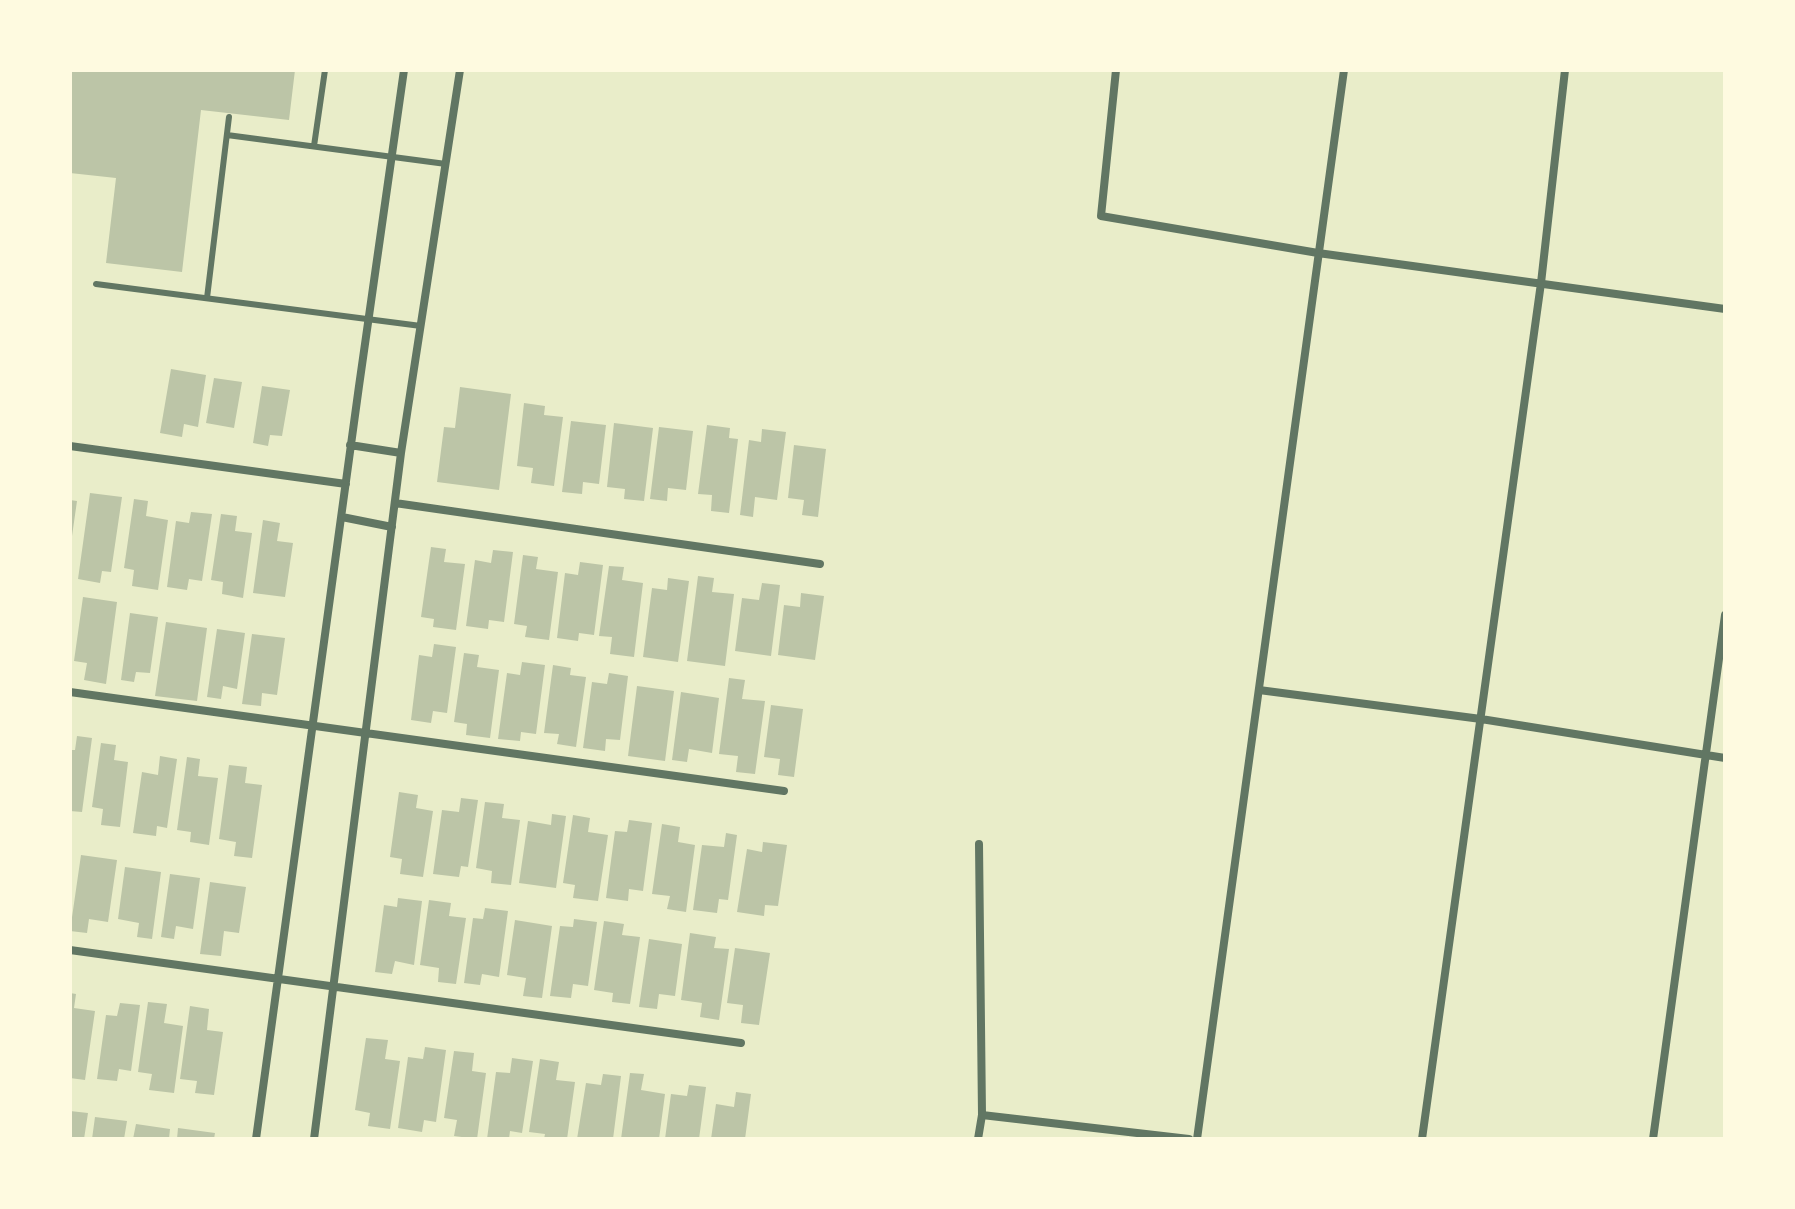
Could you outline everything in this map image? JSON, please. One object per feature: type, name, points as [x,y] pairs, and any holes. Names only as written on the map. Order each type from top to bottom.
[{"type":"street","points":[[256,1139],[404,70]]},
{"type":"street","points":[[314,1139],[401,453],[460,70]]},
{"type":"street","points":[[1116,70],[1101,216],[1318,253],[1725,309]]},
{"type":"street","points":[[1197,1139],[1344,70]]},
{"type":"street","points":[[1422,1139],[1541,283],[1565,70]]},
{"type":"street","points":[[350,445],[401,453]]},
{"type":"street","points":[[70,446],[346,484]]},
{"type":"street","points":[[395,503],[820,564]]},
{"type":"street","points":[[342,517],[392,527]]},
{"type":"street","points":[[1653,1139],[1725,615]]},
{"type":"street","points":[[1259,690],[1481,719],[1725,758]]},
{"type":"street","points":[[70,692],[784,791]]},
{"type":"street","points":[[978,1139],[982,1115],[979,844]]},
{"type":"street","points":[[70,950],[741,1043]]},
{"type":"street","points":[[982,1115],[1189,1139]]},
{"type":"lane","points":[[314,146],[325,70]]},
{"type":"lane","points":[[207,298],[229,117]]},
{"type":"lane","points":[[227,135],[446,164]]},
{"type":"lane","points":[[96,284],[421,326]]},
{"type":"building","points":[[70,70],[295,70],[289,120],[201,110],[182,272],[106,263],[116,178],[70,173]]},
{"type":"building","points":[[171,369],[206,375],[198,427],[184,424],[182,437],[160,433]]},
{"type":"building","points":[[214,378],[242,382],[234,428],[206,423]]},
{"type":"building","points":[[262,386],[290,390],[282,436],[270,435],[268,446],[253,443]]},
{"type":"building","points":[[460,387],[511,394],[499,490],[437,482],[444,427],[455,428]]},
{"type":"building","points":[[524,403],[545,406],[544,415],[563,417],[554,486],[531,483],[533,468],[517,466]]},
{"type":"building","points":[[571,421],[606,425],[599,484],[583,482],[582,494],[562,492]]},
{"type":"building","points":[[614,423],[653,428],[644,501],[624,499],[625,489],[607,487]]},
{"type":"building","points":[[707,425],[730,428],[729,438],[738,439],[729,513],[711,511],[712,495],[698,494]]},
{"type":"building","points":[[659,427],[693,431],[686,490],[668,488],[667,501],[650,499]]},
{"type":"building","points":[[762,429],[786,432],[777,500],[755,497],[753,517],[740,515],[749,440],[761,442]]},
{"type":"building","points":[[794,445],[826,449],[818,517],[802,515],[804,500],[788,498]]},
{"type":"building","points":[[90,493],[122,497],[111,572],[102,571],[100,583],[78,579]]},
{"type":"building","points":[[134,499],[148,501],[146,516],[168,520],[158,590],[132,586],[134,570],[124,568]]},
{"type":"building","points":[[70,500],[77,501],[72,536],[70,536]]},
{"type":"building","points":[[191,512],[212,514],[202,581],[189,579],[187,590],[167,587],[176,521],[189,523]]},
{"type":"building","points":[[221,514],[237,516],[235,531],[252,533],[243,598],[222,594],[223,582],[211,580]]},
{"type":"building","points":[[263,520],[280,523],[277,541],[293,543],[285,597],[253,593]]},
{"type":"building","points":[[431,547],[446,549],[444,562],[465,564],[456,630],[433,627],[434,619],[421,617]]},
{"type":"building","points":[[493,550],[513,552],[504,622],[489,620],[488,629],[466,626],[475,560],[491,563]]},
{"type":"building","points":[[523,555],[538,557],[536,569],[558,572],[549,640],[525,637],[527,626],[514,624]]},
{"type":"building","points":[[580,562],[603,565],[594,635],[579,633],[578,641],[557,638],[565,573],[578,575]]},
{"type":"building","points":[[609,566],[624,567],[622,580],[643,583],[634,657],[610,654],[612,637],[599,636]]},
{"type":"building","points":[[698,576],[714,578],[712,592],[734,594],[725,666],[687,661]]},
{"type":"building","points":[[668,578],[689,581],[678,662],[643,657],[652,588],[667,590]]},
{"type":"building","points":[[762,583],[780,585],[771,656],[735,651],[742,598],[759,600]]},
{"type":"building","points":[[801,593],[824,596],[815,660],[778,655],[784,605],[800,607]]},
{"type":"building","points":[[83,597],[117,602],[106,684],[84,680],[87,663],[74,661]]},
{"type":"building","points":[[130,613],[158,617],[150,673],[136,672],[134,682],[121,680]]},
{"type":"building","points":[[166,622],[207,628],[197,701],[155,696]]},
{"type":"building","points":[[217,629],[245,633],[237,689],[223,686],[221,699],[207,697]]},
{"type":"building","points":[[252,634],[285,638],[277,695],[262,693],[261,706],[242,704]]},
{"type":"building","points":[[434,644],[456,647],[447,713],[433,711],[431,723],[411,720],[419,655],[432,657]]},
{"type":"building","points":[[464,653],[479,655],[477,667],[499,670],[490,738],[466,735],[467,724],[454,722]]},
{"type":"building","points":[[522,662],[545,665],[536,734],[521,732],[520,741],[498,739],[507,673],[520,675]]},
{"type":"building","points":[[553,665],[571,668],[570,675],[586,677],[576,747],[557,744],[559,734],[544,733]]},
{"type":"building","points":[[609,673],[628,676],[620,740],[606,739],[605,751],[583,748],[592,682],[607,684]]},
{"type":"building","points":[[729,678],[745,680],[742,699],[765,701],[755,774],[736,772],[738,756],[719,754]]},
{"type":"building","points":[[637,686],[674,691],[665,761],[628,756]]},
{"type":"building","points":[[681,692],[719,698],[712,753],[689,749],[687,762],[672,760]]},
{"type":"building","points":[[771,705],[803,709],[794,777],[778,775],[780,759],[764,757]]},
{"type":"building","points":[[77,736],[92,738],[82,812],[70,811],[70,750],[75,750]]},
{"type":"building","points":[[101,743],[116,745],[114,760],[128,762],[120,827],[101,825],[103,809],[92,807]]},
{"type":"building","points":[[160,756],[177,759],[167,828],[157,826],[156,836],[133,833],[142,772],[158,775]]},
{"type":"building","points":[[187,757],[200,759],[198,776],[218,778],[209,845],[190,842],[191,832],[177,830]]},
{"type":"building","points":[[229,765],[247,767],[245,783],[262,785],[252,858],[234,856],[236,842],[219,839]]},
{"type":"building","points":[[399,792],[418,795],[416,808],[433,811],[423,877],[400,874],[402,859],[390,857]]},
{"type":"building","points":[[461,798],[478,800],[468,867],[461,866],[459,877],[433,874],[442,810],[459,812]]},
{"type":"building","points":[[485,802],[504,804],[502,818],[520,820],[511,885],[491,883],[492,871],[476,868]]},
{"type":"building","points":[[552,814],[566,816],[556,888],[519,883],[528,821],[551,825]]},
{"type":"building","points":[[573,815],[590,818],[588,832],[608,835],[598,901],[573,898],[575,885],[563,883]]},
{"type":"building","points":[[629,820],[652,823],[643,891],[629,889],[628,901],[606,898],[615,831],[627,832]]},
{"type":"building","points":[[662,824],[680,827],[678,842],[695,845],[686,912],[667,909],[670,896],[652,894]]},
{"type":"building","points":[[726,833],[737,835],[728,900],[719,899],[717,913],[693,910],[702,845],[724,847]]},
{"type":"building","points":[[763,842],[787,845],[778,906],[765,905],[764,916],[737,912],[747,849],[762,852]]},
{"type":"building","points":[[81,855],[117,860],[108,922],[89,919],[87,933],[70,931]]},
{"type":"building","points":[[125,867],[161,872],[152,939],[137,937],[139,923],[118,919]]},
{"type":"building","points":[[170,874],[200,878],[193,929],[176,926],[174,939],[161,937]]},
{"type":"building","points":[[210,882],[246,887],[239,933],[224,931],[221,956],[200,954]]},
{"type":"building","points":[[398,898],[422,901],[414,965],[395,961],[392,974],[375,972],[384,905],[397,907]]},
{"type":"building","points":[[429,900],[451,903],[449,916],[466,918],[456,984],[438,982],[439,968],[420,965]]},
{"type":"building","points":[[485,908],[508,911],[499,977],[482,974],[480,985],[464,983],[473,918],[483,919]]},
{"type":"building","points":[[574,919],[597,922],[588,986],[573,984],[571,998],[550,996],[560,926],[573,927]]},
{"type":"building","points":[[515,920],[552,926],[542,998],[523,996],[526,978],[507,975]]},
{"type":"building","points":[[604,921],[624,924],[622,935],[640,937],[630,1004],[612,1002],[613,993],[594,990]]},
{"type":"building","points":[[690,933],[716,937],[714,948],[729,949],[719,1020],[700,1017],[702,1003],[681,1000]]},
{"type":"building","points":[[649,939],[682,944],[675,996],[659,994],[657,1009],[639,1007]]},
{"type":"building","points":[[735,948],[770,953],[759,1025],[741,1023],[743,1005],[727,1003]]},
{"type":"building","points":[[70,993],[76,994],[74,1008],[95,1011],[85,1080],[70,1078]]},
{"type":"building","points":[[148,1002],[167,1004],[164,1023],[183,1026],[174,1093],[149,1090],[152,1074],[138,1072]]},
{"type":"building","points":[[120,1003],[140,1005],[131,1071],[119,1069],[117,1081],[97,1079],[106,1015],[117,1016]]},
{"type":"building","points":[[190,1006],[209,1009],[207,1030],[223,1032],[214,1095],[195,1093],[197,1081],[180,1079]]},
{"type":"building","points":[[366,1038],[388,1040],[385,1059],[400,1061],[390,1129],[368,1126],[370,1113],[355,1110]]},
{"type":"building","points":[[425,1047],[446,1050],[436,1122],[424,1120],[422,1132],[398,1128],[408,1057],[423,1059]]},
{"type":"building","points":[[454,1051],[474,1053],[472,1071],[486,1073],[477,1139],[454,1136],[457,1120],[444,1118]]},
{"type":"building","points":[[512,1058],[533,1061],[522,1133],[510,1131],[509,1139],[487,1139],[496,1072],[510,1073]]},
{"type":"building","points":[[540,1059],[559,1062],[556,1080],[575,1082],[567,1139],[544,1139],[545,1134],[529,1132]]},
{"type":"building","points":[[630,1073],[644,1074],[641,1090],[665,1094],[659,1139],[621,1139]]},
{"type":"building","points":[[603,1074],[621,1076],[613,1139],[577,1139],[586,1083],[601,1085]]},
{"type":"building","points":[[689,1085],[706,1087],[699,1139],[665,1139],[671,1094],[687,1096]]},
{"type":"building","points":[[736,1092],[751,1094],[745,1139],[711,1139],[716,1104],[734,1107]]},
{"type":"building","points":[[70,1111],[88,1113],[84,1139],[70,1139]]},
{"type":"building","points":[[95,1117],[127,1121],[124,1139],[92,1139]]},
{"type":"building","points":[[136,1124],[170,1129],[169,1139],[133,1139]]},
{"type":"building","points":[[178,1128],[215,1133],[214,1139],[177,1139]]}]
